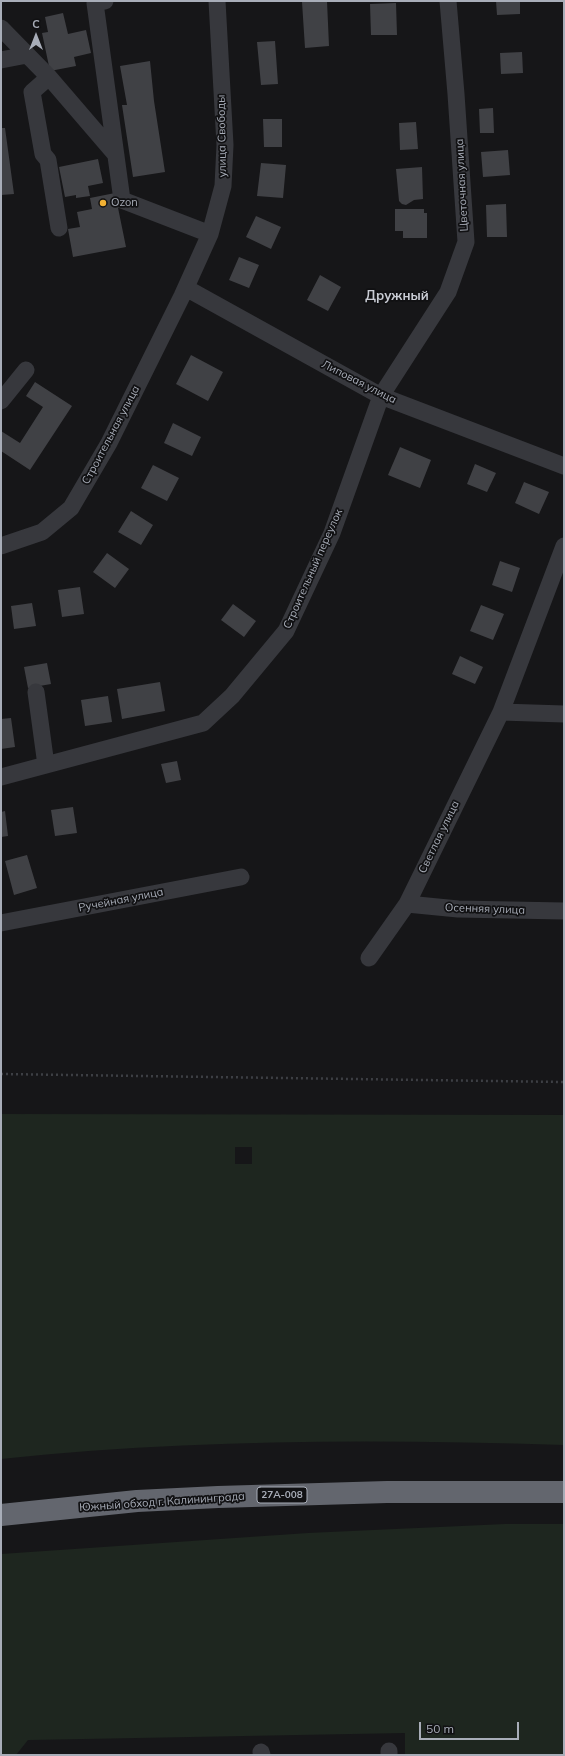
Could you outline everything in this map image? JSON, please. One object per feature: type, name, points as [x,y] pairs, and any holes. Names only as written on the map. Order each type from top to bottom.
[{"type":"highway","name":"Южный обход г. Калининграда","points":[[1,1515],[137,1502],[218,1497],[387,1492],[564,1492]]},
{"type":"street","points":[[105,1],[95,4],[122,200],[210,234]]},
{"type":"street","name":"улица Свободы","points":[[186,288],[210,234],[223,186],[225,145],[217,1]]},
{"type":"street","name":"Цветочная улица","points":[[381,396],[448,292],[466,242],[458,118],[448,1]]},
{"type":"street","points":[[1,28],[49,77],[116,155]]},
{"type":"street","points":[[1,60],[27,55]]},
{"type":"street","points":[[49,77],[32,92],[43,154],[48,160],[59,228]]},
{"type":"street","name":"Липовая улица","points":[[186,288],[381,396],[564,466]]},
{"type":"street","name":"Строительная улица","points":[[1,546],[42,532],[71,508],[110,443],[186,288]]},
{"type":"street","points":[[1,401],[26,370]]},
{"type":"street","name":"Строительный переулок","points":[[46,765],[203,723],[232,696],[286,631],[332,533],[381,396]]},
{"type":"street","name":"Светлая улица","points":[[369,958],[407,904],[501,712],[564,546]]},
{"type":"street","points":[[1,777],[46,765],[36,692]]},
{"type":"street","points":[[501,712],[564,714]]},
{"type":"street","name":"Ручейная улица","points":[[1,923],[241,877]]},
{"type":"street","name":"Осенняя улица","points":[[407,904],[458,909],[564,911]]},
{"type":"path","points":[[1,1074],[564,1082]]},
{"type":"shaded area","points":[[1,1114],[564,1115],[564,1445],[423,1442],[282,1442],[212,1444],[71,1452],[1,1459]],"holes":[[[235,1147],[252,1147],[252,1164],[235,1164]]]},
{"type":"shaded area","points":[[505,1524],[564,1524],[564,1755],[405,1755],[405,1733],[28,1740],[16,1755],[1,1755],[1,1554],[308,1533]]},
{"type":"building","points":[[327,1],[329,46],[305,48],[302,2]]},
{"type":"building","points":[[496,1],[520,1],[520,14],[497,15]]},
{"type":"building","points":[[396,3],[397,35],[371,35],[370,4]]},
{"type":"building","points":[[63,13],[68,34],[86,30],[91,53],[74,57],[76,66],[50,71],[42,33],[48,32],[45,17]]},
{"type":"building","points":[[275,41],[278,84],[261,85],[257,42]]},
{"type":"building","points":[[522,52],[523,73],[501,74],[500,53]]},
{"type":"building","points":[[150,61],[154,101],[165,172],[133,177],[122,105],[127,105],[120,66]]},
{"type":"building","points":[[493,108],[494,133],[480,133],[479,109]]},
{"type":"building","points":[[263,119],[282,119],[282,147],[264,147]]},
{"type":"building","points":[[416,122],[418,149],[400,150],[399,123]]},
{"type":"building","points":[[1,128],[5,128],[14,194],[1,195]]},
{"type":"building","points":[[508,150],[510,175],[483,177],[481,152]]},
{"type":"building","points":[[98,159],[103,183],[88,186],[90,196],[76,198],[76,195],[65,197],[59,167]]},
{"type":"building","points":[[261,163],[286,165],[283,198],[257,196]]},
{"type":"building","points":[[422,167],[423,199],[414,200],[406,205],[402,204],[399,201],[396,169]]},
{"type":"building","points":[[115,193],[126,247],[73,257],[68,229],[80,227],[77,212],[92,209],[90,198]]},
{"type":"building","points":[[506,204],[507,237],[487,237],[486,205]]},
{"type":"building","points":[[395,209],[424,209],[424,213],[427,213],[427,238],[403,238],[403,231],[395,231]]},
{"type":"building","points":[[256,216],[281,227],[271,249],[246,237]]},
{"type":"building","points":[[239,257],[259,265],[249,288],[229,280]]},
{"type":"building","points":[[320,275],[341,287],[328,311],[307,300]]},
{"type":"building","points":[[191,355],[223,372],[208,401],[176,384]]},
{"type":"building","points":[[35,382],[72,406],[30,470],[1,451],[1,431],[20,443],[43,407],[26,396]]},
{"type":"building","points":[[173,423],[201,437],[192,456],[164,443]]},
{"type":"building","points":[[400,447],[431,460],[420,488],[388,475]]},
{"type":"building","points":[[475,464],[496,473],[487,492],[467,484]]},
{"type":"building","points":[[153,465],[179,478],[167,501],[141,488]]},
{"type":"building","points":[[524,482],[549,492],[539,514],[515,503]]},
{"type":"building","points":[[131,511],[153,525],[141,545],[118,532]]},
{"type":"building","points":[[107,553],[129,569],[115,588],[93,572]]},
{"type":"building","points":[[500,561],[520,568],[512,592],[492,585]]},
{"type":"building","points":[[80,587],[84,614],[62,617],[58,590]]},
{"type":"building","points":[[32,603],[36,626],[14,629],[11,606]]},
{"type":"building","points":[[233,604],[256,621],[244,637],[221,620]]},
{"type":"building","points":[[481,605],[504,614],[493,640],[470,631]]},
{"type":"building","points":[[460,656],[483,667],[475,684],[452,674]]},
{"type":"building","points":[[47,663],[51,684],[28,688],[24,667]]},
{"type":"building","points":[[160,682],[165,711],[122,719],[117,689]]},
{"type":"building","points":[[108,696],[112,722],[85,726],[81,700]]},
{"type":"building","points":[[11,718],[15,747],[1,749],[1,719]]},
{"type":"building","points":[[177,761],[181,780],[166,783],[161,764]]},
{"type":"building","points":[[73,807],[77,833],[55,836],[51,810]]},
{"type":"building","points":[[5,811],[8,836],[1,837],[1,812]]},
{"type":"building","points":[[27,855],[37,888],[14,895],[5,861]]},
{"type":"place","name":"Ozon","points":[[103,203]]},
{"type":"district","name":"Дружный","points":[[397,296]]}]
